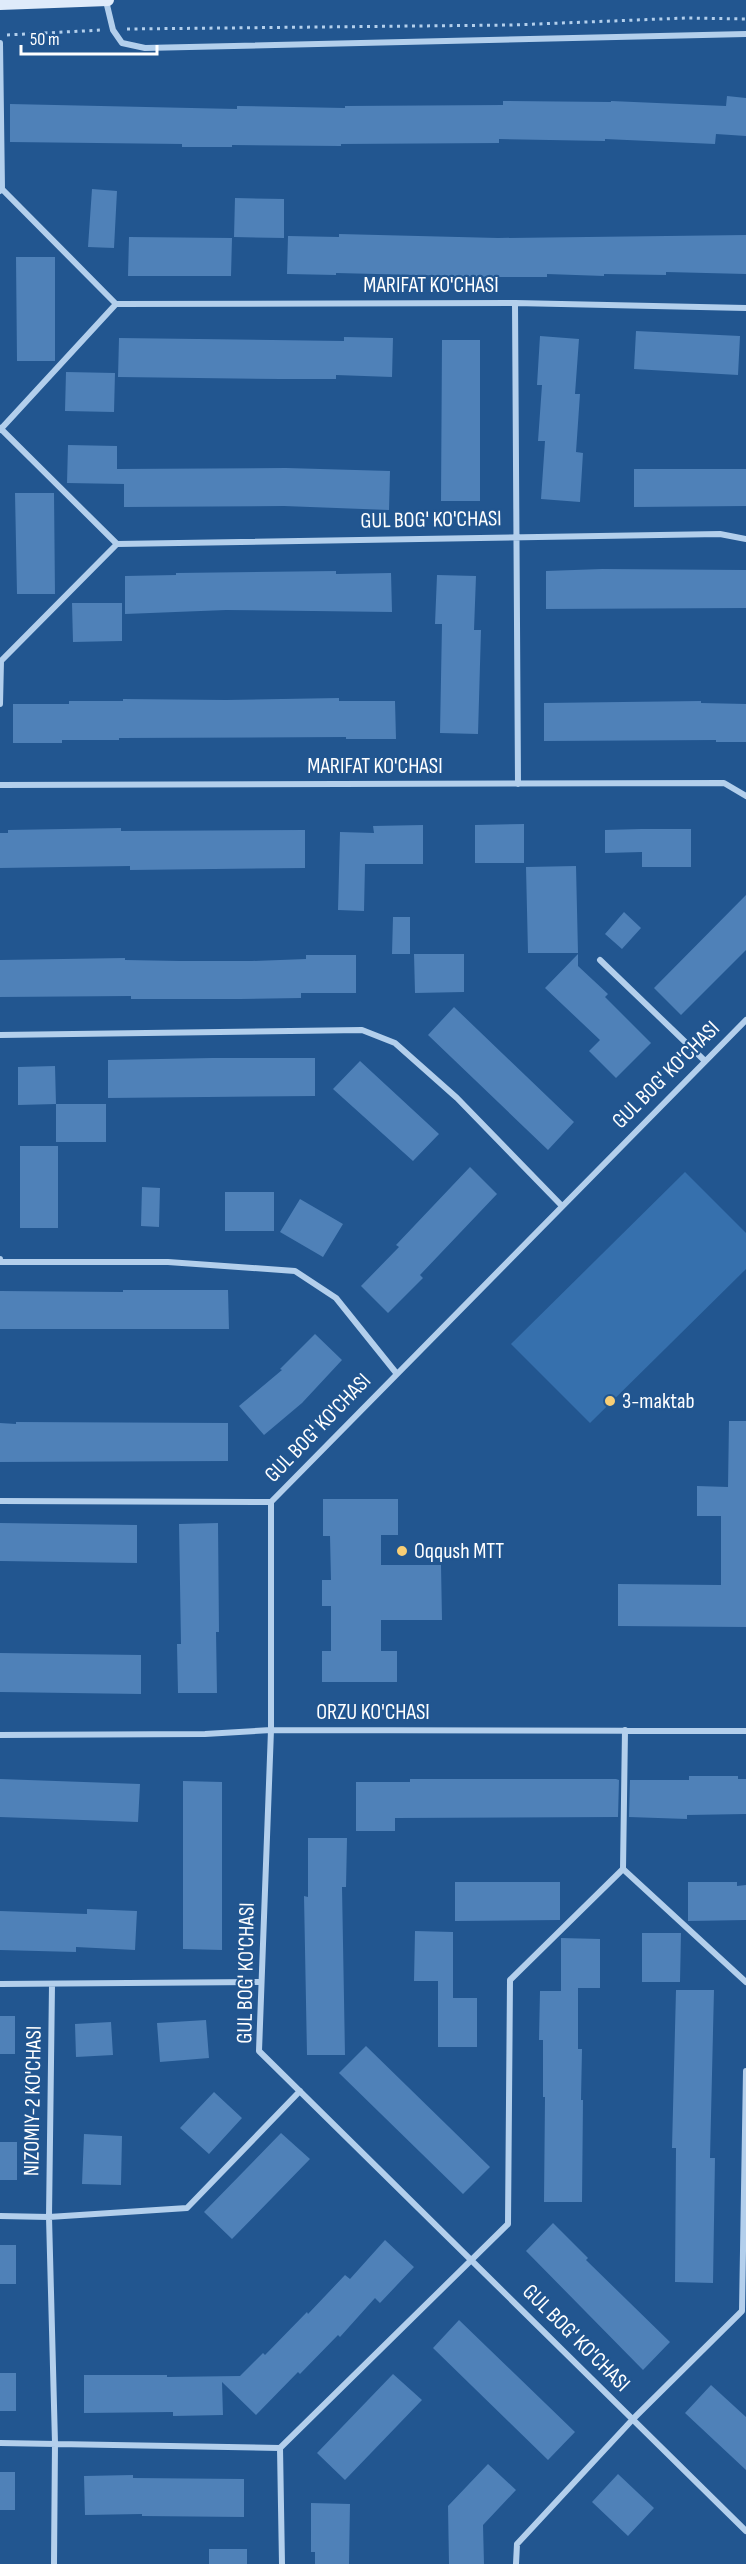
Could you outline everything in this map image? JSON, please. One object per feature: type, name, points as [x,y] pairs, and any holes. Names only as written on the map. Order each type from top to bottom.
[{"type":"street","points":[[0,4],[107,0],[113,30],[122,43],[146,48],[746,34]]},
{"type":"street","points":[[0,44],[1,190],[116,304],[0,429],[117,544],[1,660],[0,704]]},
{"type":"street","points":[[514,303],[518,784]]},
{"type":"street","name":"MARIFAT KO'CHASI","points":[[116,304],[514,303],[746,308]]},
{"type":"street","name":"GUL BOG' KO'CHASI","points":[[117,544],[720,534],[746,539]]},
{"type":"street","name":"MARIFAT KO'CHASI","points":[[0,785],[724,783],[746,796]]},
{"type":"street","points":[[600,960],[705,1061]]},
{"type":"street","name":"GUL BOG' KO'CHASI","points":[[746,1020],[271,1502],[271,1730],[259,2051],[746,2531]]},
{"type":"street","points":[[0,1035],[362,1030],[395,1043],[457,1098],[562,1206]]},
{"type":"street","name":"GUL BOG' KO'CHASI","points":[[0,1261],[168,1263],[295,1271],[336,1298],[397,1374]]},
{"type":"street","points":[[0,1501],[271,1502]]},
{"type":"street","name":"ORZU KO'CHASI","points":[[0,1735],[205,1734],[271,1730],[746,1731]]},
{"type":"street","points":[[0,2443],[280,2448],[508,2224],[510,1980],[623,1869],[625,1730]]},
{"type":"street","points":[[623,1869],[746,1982]]},
{"type":"street","points":[[0,1984],[261,1982]]},
{"type":"street","name":"NIZOMIY-2 KO'CHASI","points":[[52,1985],[49,2217],[55,2443],[54,2564]]},
{"type":"street","points":[[516,2564],[517,2544],[633,2419],[742,2311],[746,2071]]},
{"type":"street","points":[[0,2216],[49,2217],[186,2208],[300,2091]]},
{"type":"street","points":[[280,2448],[282,2564]]},
{"type":"path","points":[[0,35],[113,30],[512,25],[686,18],[746,19]]},
{"type":"shaded area","points":[[685,1172],[746,1233],[746,1269],[590,1423],[511,1344]]},
{"type":"building","points":[[727,96],[746,98],[746,136],[716,134],[715,144],[605,139],[605,141],[499,139],[499,143],[341,144],[341,146],[232,145],[232,147],[182,147],[182,144],[10,142],[10,104],[237,109],[237,106],[345,108],[345,106],[503,105],[503,101],[611,101],[726,106]]},
{"type":"building","points":[[92,189],[117,191],[114,248],[88,247]]},
{"type":"building","points":[[235,198],[284,199],[284,238],[234,237]]},
{"type":"building","points":[[339,234],[498,238],[746,235],[746,274],[666,272],[666,275],[547,274],[547,277],[497,277],[287,274],[288,236],[339,237]]},
{"type":"building","points":[[129,237],[232,238],[231,276],[128,276]]},
{"type":"building","points":[[16,257],[55,257],[55,361],[17,361]]},
{"type":"building","points":[[636,331],[740,336],[738,375],[634,369]]},
{"type":"building","points":[[540,336],[579,339],[575,394],[580,394],[576,452],[583,453],[580,502],[541,499],[545,441],[538,441],[542,385],[537,385]]},
{"type":"building","points":[[344,337],[393,338],[392,377],[336,375],[336,379],[281,379],[118,377],[119,338],[344,341]]},
{"type":"building","points":[[442,340],[480,340],[480,501],[441,501]]},
{"type":"building","points":[[66,372],[115,373],[114,412],[65,411]]},
{"type":"building","points":[[68,445],[117,446],[117,469],[286,468],[390,471],[389,510],[284,506],[124,507],[124,484],[67,483]]},
{"type":"building","points":[[634,469],[746,469],[746,506],[634,507]]},
{"type":"building","points":[[15,493],[54,493],[55,594],[17,594]]},
{"type":"building","points":[[746,570],[746,608],[546,609],[546,571]]},
{"type":"building","points":[[336,571],[336,574],[391,573],[392,612],[226,610],[125,614],[125,576]]},
{"type":"building","points":[[437,575],[476,576],[474,630],[481,630],[478,734],[440,733],[442,624],[435,624]]},
{"type":"building","points":[[72,603],[122,603],[122,641],[73,642]]},
{"type":"building","points":[[339,698],[339,701],[395,701],[396,739],[346,739],[346,737],[119,738],[119,740],[62,740],[62,743],[13,743],[13,704],[69,704],[69,701],[123,701],[123,699]]},
{"type":"building","points":[[701,701],[701,703],[746,704],[746,742],[716,742],[716,740],[544,741],[544,703]]},
{"type":"building","points":[[524,824],[524,863],[475,863],[475,825]]},
{"type":"building","points":[[423,825],[423,864],[365,864],[364,911],[338,910],[340,832],[374,833],[373,826]]},
{"type":"building","points":[[121,828],[121,831],[305,830],[305,868],[130,870],[130,866],[0,868],[0,833],[8,833],[8,830]]},
{"type":"building","points":[[691,829],[691,867],[642,867],[642,852],[605,853],[605,830]]},
{"type":"building","points":[[576,866],[578,953],[528,953],[526,867]]},
{"type":"building","points":[[746,895],[746,950],[681,1015],[654,988]]},
{"type":"building","points":[[624,912],[641,928],[622,949],[605,934]]},
{"type":"building","points":[[393,917],[410,917],[410,954],[392,954]]},
{"type":"building","points":[[414,954],[464,954],[464,992],[415,993]]},
{"type":"building","points":[[578,954],[578,966],[608,994],[605,997],[651,1043],[616,1078],[589,1051],[600,1040],[545,988]]},
{"type":"building","points":[[306,955],[356,955],[356,993],[301,993],[301,998],[240,999],[131,999],[131,996],[0,997],[0,960],[125,958],[125,960],[252,961],[306,959]]},
{"type":"building","points":[[454,1007],[574,1122],[548,1150],[428,1035]]},
{"type":"building","points":[[315,1058],[315,1096],[108,1098],[108,1060]]},
{"type":"building","points":[[360,1061],[439,1134],[413,1161],[333,1089]]},
{"type":"building","points":[[55,1066],[56,1104],[18,1105],[18,1067]]},
{"type":"building","points":[[56,1104],[106,1104],[106,1142],[56,1142]]},
{"type":"building","points":[[20,1146],[58,1146],[58,1228],[20,1228]]},
{"type":"building","points":[[470,1167],[497,1194],[420,1275],[423,1278],[388,1313],[361,1286],[399,1247],[396,1245]]},
{"type":"building","points":[[142,1187],[160,1188],[159,1227],[141,1226]]},
{"type":"building","points":[[225,1192],[274,1192],[274,1231],[225,1231]]},
{"type":"building","points":[[300,1199],[343,1224],[323,1257],[280,1232]]},
{"type":"building","points":[[123,1290],[228,1290],[229,1329],[0,1329],[0,1291],[123,1292]]},
{"type":"building","points":[[315,1334],[342,1360],[302,1403],[264,1435],[239,1406],[282,1370],[280,1369]]},
{"type":"building","points":[[729,1421],[746,1421],[746,1627],[618,1626],[618,1584],[721,1585],[721,1516],[697,1516],[697,1486],[728,1487]]},
{"type":"building","points":[[16,1422],[228,1423],[228,1461],[0,1462],[0,1423],[16,1424]]},
{"type":"building","points":[[323,1499],[398,1499],[398,1535],[381,1535],[381,1565],[441,1565],[442,1620],[381,1620],[381,1651],[397,1651],[397,1682],[322,1682],[322,1651],[331,1651],[331,1606],[322,1606],[322,1580],[331,1580],[330,1536],[323,1536]]},
{"type":"building","points":[[0,1523],[137,1525],[137,1563],[0,1561]]},
{"type":"building","points":[[218,1523],[217,1693],[178,1693],[177,1644],[181,1644],[179,1524]]},
{"type":"building","points":[[0,1653],[141,1655],[141,1694],[0,1692]]},
{"type":"building","points":[[689,1776],[738,1776],[738,1779],[746,1779],[746,1814],[687,1815],[687,1819],[629,1817],[630,1780],[689,1780]]},
{"type":"building","points":[[0,1779],[140,1784],[138,1822],[0,1817]]},
{"type":"building","points":[[410,1779],[616,1779],[619,1780],[618,1817],[395,1818],[395,1831],[356,1831],[356,1782],[410,1782]]},
{"type":"building","points":[[183,1781],[222,1782],[222,1950],[183,1949]]},
{"type":"building","points":[[308,1838],[347,1838],[346,1887],[342,1887],[345,2055],[307,2055],[304,1896],[308,1897]]},
{"type":"building","points":[[455,1882],[560,1882],[560,1920],[455,1921]]},
{"type":"building","points":[[688,1882],[737,1882],[737,1886],[746,1885],[746,1920],[688,1921]]},
{"type":"building","points":[[87,1909],[137,1911],[135,1950],[76,1947],[76,1952],[0,1950],[0,1911],[87,1914]]},
{"type":"building","points":[[415,1931],[453,1932],[453,1998],[477,1998],[477,2047],[438,2047],[438,1981],[414,1981]]},
{"type":"building","points":[[642,1933],[681,1933],[680,1982],[642,1982]]},
{"type":"building","points":[[561,1938],[600,1939],[600,1988],[578,1988],[578,2049],[582,2049],[581,2100],[583,2100],[582,2202],[544,2202],[545,2097],[543,2097],[543,2040],[539,2040],[540,1991],[561,1991]]},
{"type":"building","points":[[676,1990],[714,1990],[710,2158],[715,2158],[713,2283],[675,2282],[676,2148],[672,2148]]},
{"type":"building","points":[[0,2016],[15,2016],[15,2054],[0,2054]]},
{"type":"building","points":[[206,2020],[209,2058],[160,2062],[157,2023]]},
{"type":"building","points":[[111,2022],[113,2055],[76,2057],[75,2024]]},
{"type":"building","points":[[366,2046],[490,2167],[463,2194],[339,2073]]},
{"type":"building","points":[[214,2092],[242,2118],[209,2154],[180,2128]]},
{"type":"building","points":[[281,2133],[310,2159],[232,2239],[204,2212]]},
{"type":"building","points":[[84,2134],[122,2136],[121,2185],[82,2184]]},
{"type":"building","points":[[0,2142],[17,2142],[17,2180],[0,2180]]},
{"type":"building","points":[[553,2223],[588,2258],[586,2260],[670,2342],[643,2370],[526,2251]]},
{"type":"building","points":[[385,2240],[414,2267],[380,2303],[375,2298],[340,2337],[338,2335],[300,2374],[298,2372],[256,2415],[222,2382],[223,2415],[173,2416],[173,2412],[84,2413],[84,2375],[240,2376],[263,2353],[265,2355],[307,2312],[308,2314],[345,2275],[350,2279]]},
{"type":"building","points":[[0,2245],[16,2245],[16,2284],[0,2284]]},
{"type":"building","points":[[459,2320],[575,2432],[548,2460],[433,2348]]},
{"type":"building","points":[[0,2373],[16,2373],[16,2411],[0,2411]]},
{"type":"building","points":[[393,2374],[422,2400],[345,2480],[317,2453]]},
{"type":"building","points":[[711,2385],[746,2417],[746,2470],[685,2413]]},
{"type":"building","points":[[488,2464],[516,2490],[483,2525],[484,2564],[449,2564],[448,2506]]},
{"type":"building","points":[[0,2472],[15,2472],[15,2510],[0,2510]]},
{"type":"building","points":[[618,2474],[654,2508],[628,2536],[592,2502]]},
{"type":"building","points":[[133,2475],[133,2478],[244,2479],[244,2517],[85,2515],[84,2476]]},
{"type":"building","points":[[311,2503],[350,2504],[349,2564],[315,2564],[315,2552],[311,2552]]},
{"type":"building","points":[[209,2549],[247,2549],[247,2564],[209,2564]]},
{"type":"place","name":"3-maktab","points":[[610,1401]]},
{"type":"place","name":"Oqqush MTT","points":[[402,1551]]}]
